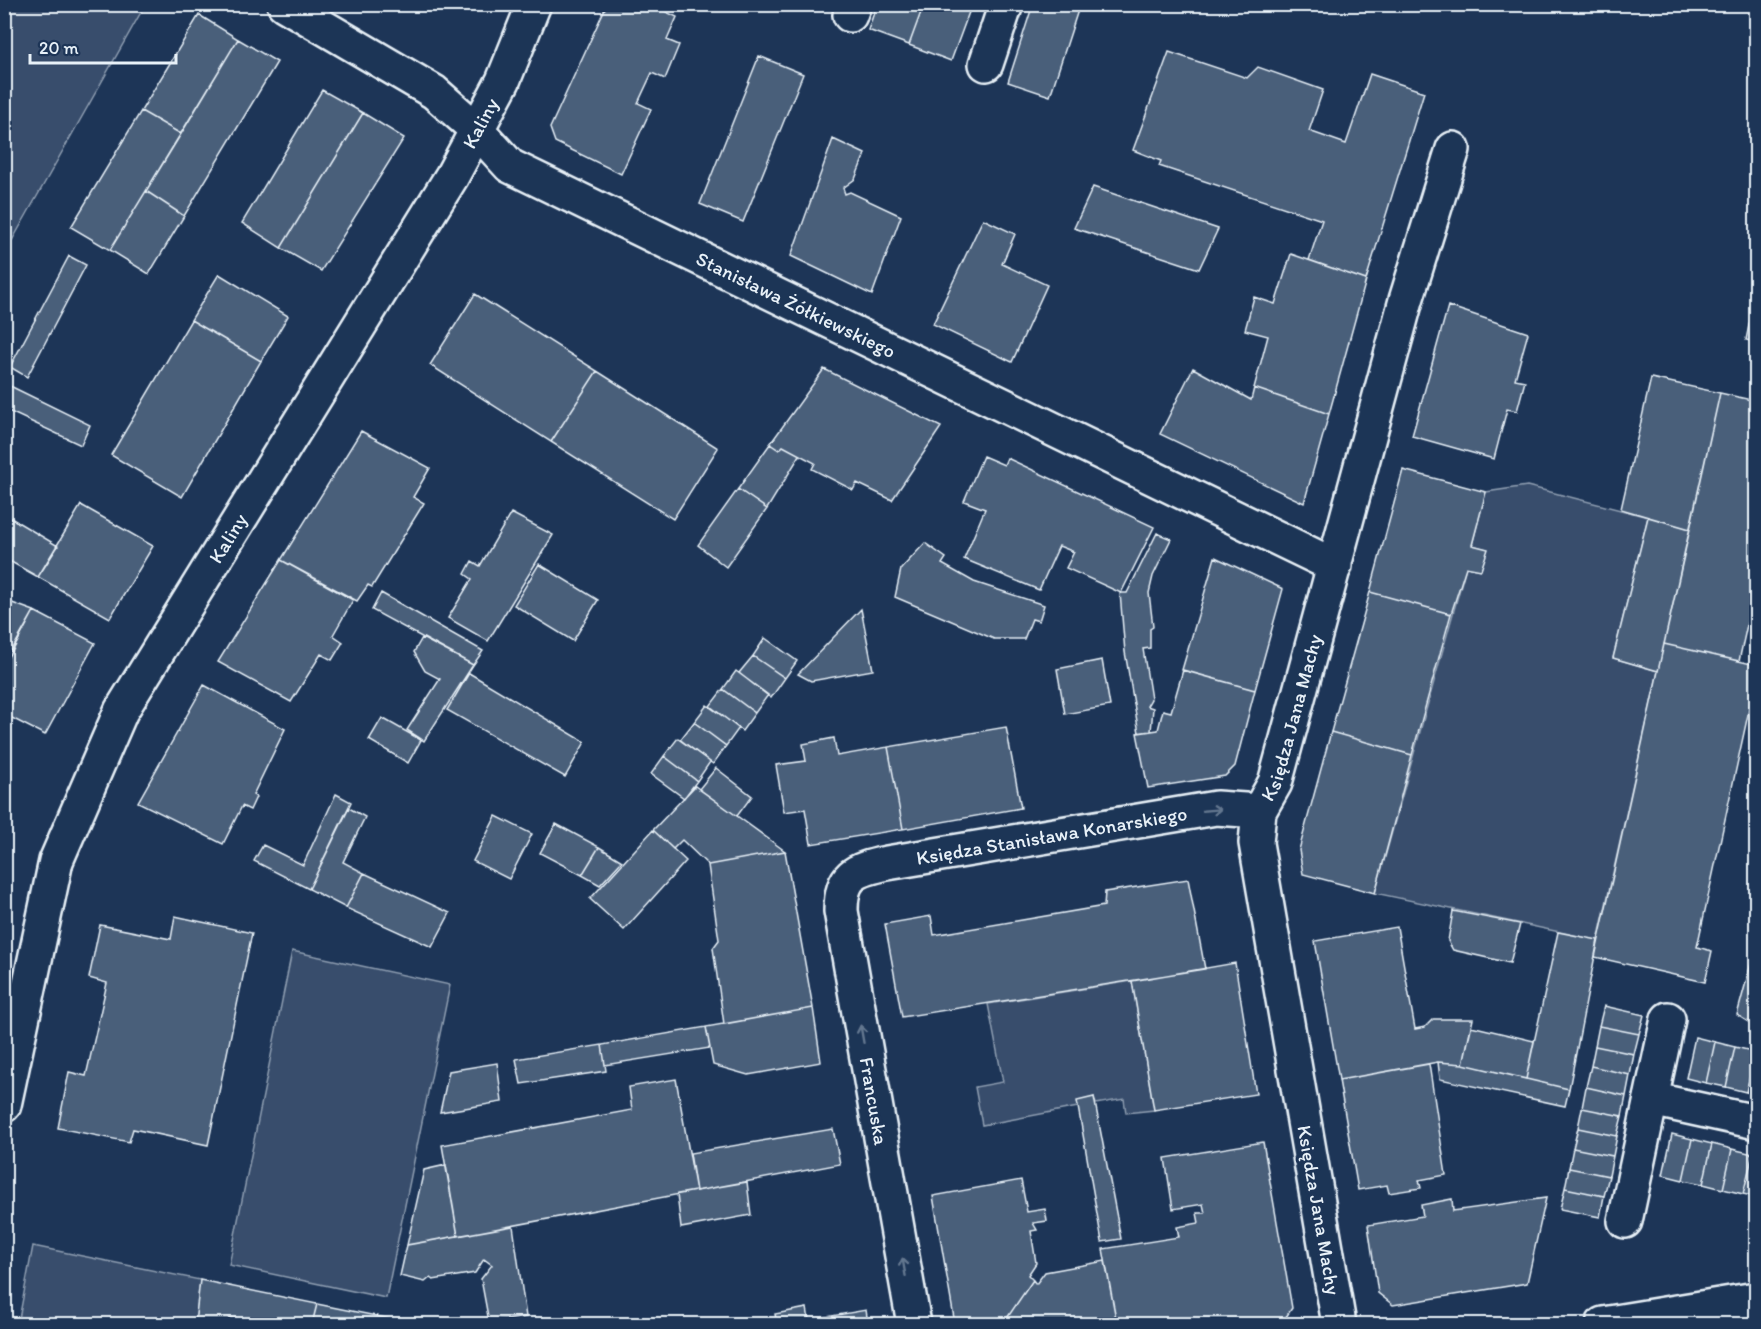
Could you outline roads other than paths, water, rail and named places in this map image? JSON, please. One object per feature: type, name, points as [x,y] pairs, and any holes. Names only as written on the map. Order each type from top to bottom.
[{"type":"street","name":"Stanisława Żółkiewskiego","points":[[284,4],[434,92],[477,130],[510,165],[1335,566]]},
{"type":"street","name":"Kaliny","points":[[4,1105],[56,861],[121,711],[452,176],[503,81],[534,4]]},
{"type":"street","points":[[986,64],[1006,4]]},
{"type":"street","name":"Księdza Jana Machy","points":[[1339,1324],[1256,843],[1259,811],[1275,783],[1408,293],[1453,148]]},
{"type":"street","name":"Księdza Stanisława Konarskiego","points":[[848,879],[855,871],[887,863],[1216,808],[1259,811]]},
{"type":"street","name":"Francuska","points":[[848,879],[841,894],[841,912],[914,1324]]},
{"type":"street","points":[[1625,1221],[1668,1019]]},
{"type":"street","points":[[1650,1099],[1756,1122]]},
{"type":"street","points":[[1603,1324],[1756,1299]]}]
